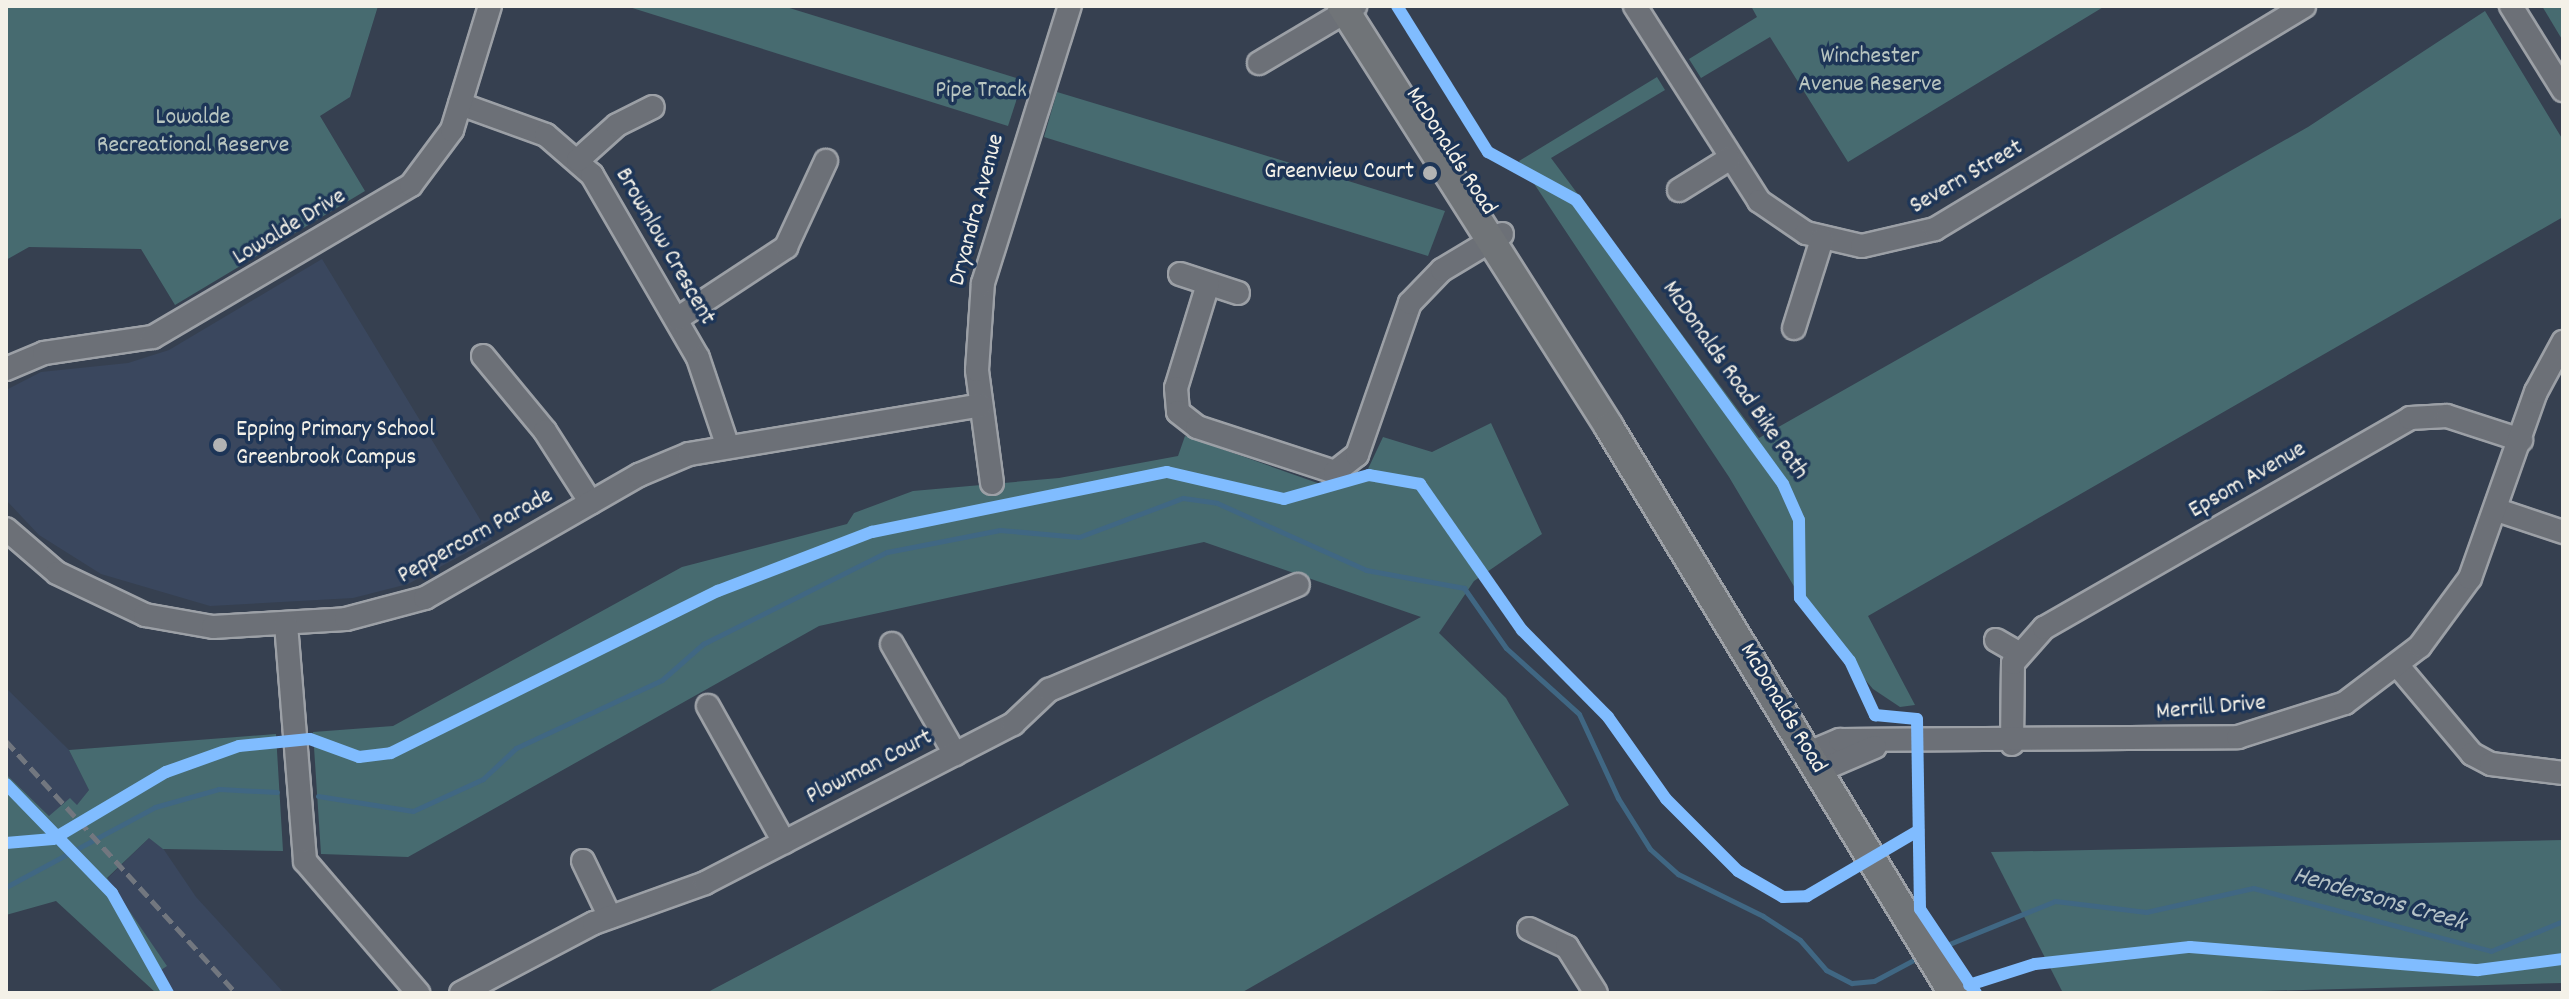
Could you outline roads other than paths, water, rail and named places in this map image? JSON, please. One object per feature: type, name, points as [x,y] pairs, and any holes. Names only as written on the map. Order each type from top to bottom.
[{"type":"main road","name":"McDonalds Road","points":[[1350,7],[1953,993]]},
{"type":"street","name":"Lowalde Drive","points":[[6,369],[44,353],[137,343],[182,322],[411,185],[445,145],[490,6]]},
{"type":"street","name":"Dryandra Avenue","points":[[992,483],[981,405],[983,283],[1070,6]]},
{"type":"street","name":"Severn Street","points":[[1635,6],[1729,159],[1771,211],[1822,239],[1880,246],[1935,229],[2297,8]]},
{"type":"street","points":[[2511,6],[2563,90]]},
{"type":"street","points":[[1259,63],[1350,7]]},
{"type":"street","name":"Brownlow Crescent","points":[[460,104],[530,127],[578,160],[677,319],[708,378],[727,444]]},
{"type":"street","points":[[578,160],[617,125],[653,107]]},
{"type":"street","points":[[1679,190],[1729,159]]},
{"type":"street","points":[[677,319],[786,247],[826,161]]},
{"type":"street","points":[[1794,328],[1822,239]]},
{"type":"street","points":[[1208,284],[1176,388],[1178,412],[1197,427],[1335,472],[1357,455],[1410,303],[1442,270],[1492,240]]},
{"type":"street","points":[[1180,274],[1238,293]]},
{"type":"street","name":"Merrill Drive","points":[[1814,762],[1840,740],[1884,744],[2012,744],[2266,733],[2345,703],[2398,666],[2463,589],[2563,342]]},
{"type":"street","points":[[483,356],[545,431],[591,503]]},
{"type":"street","name":"Peppercorn Parade","points":[[6,529],[67,579],[145,615],[213,627],[286,624],[414,603],[666,462],[727,444],[981,405]]},
{"type":"street","name":"Epsom Avenue","points":[[2017,652],[2044,628],[2410,418],[2447,416],[2521,440]]},
{"type":"street","points":[[2497,510],[2563,532]]},
{"type":"street","name":"Plowman Court","points":[[461,993],[610,917],[673,898],[955,754],[1025,716],[1049,690],[1298,585]]},
{"type":"street","points":[[286,624],[305,861],[418,993]]},
{"type":"street","points":[[1996,640],[2017,652],[2012,744]]},
{"type":"street","points":[[892,644],[955,754]]},
{"type":"street","points":[[2398,666],[2472,754],[2491,764],[2563,773]]},
{"type":"street","points":[[708,706],[784,842]]},
{"type":"street","points":[[583,861],[610,917]]},
{"type":"street","points":[[1529,929],[1567,947],[1596,993]]},
{"type":"waterway","name":"Hendersons Creek","points":[[318,796],[413,811],[483,779],[516,748],[662,680],[703,644],[887,552],[1000,530],[1079,537],[1183,498],[1217,503],[1366,570],[1464,588],[1506,648],[1579,714],[1618,798],[1650,849],[1678,874],[1763,916],[1800,940],[1826,970],[1852,983],[1874,981],[1921,956]]},
{"type":"waterway","name":"Hendersons Creek","points":[[6,887],[155,807],[219,789],[277,792]]},
{"type":"waterway","name":"Hendersons Creek","points":[[1937,949],[2055,901],[2146,912],[2253,888],[2491,951],[2563,921]]},
{"type":"railway","points":[[6,741],[236,993]]},
{"type":"place","name":"Greenview Court","points":[[1430,173]]},
{"type":"place","name":"Epping Primary School Greenbrook Campus","points":[[220,445]]},
{"type":"park label","name":"Winchester Avenue Reserve","points":[[1870,72]]},
{"type":"park label","name":"Pipe Track","points":[[981,92]]},
{"type":"park label","name":"Lowalde Recreational Reserve","points":[[193,133]]}]
